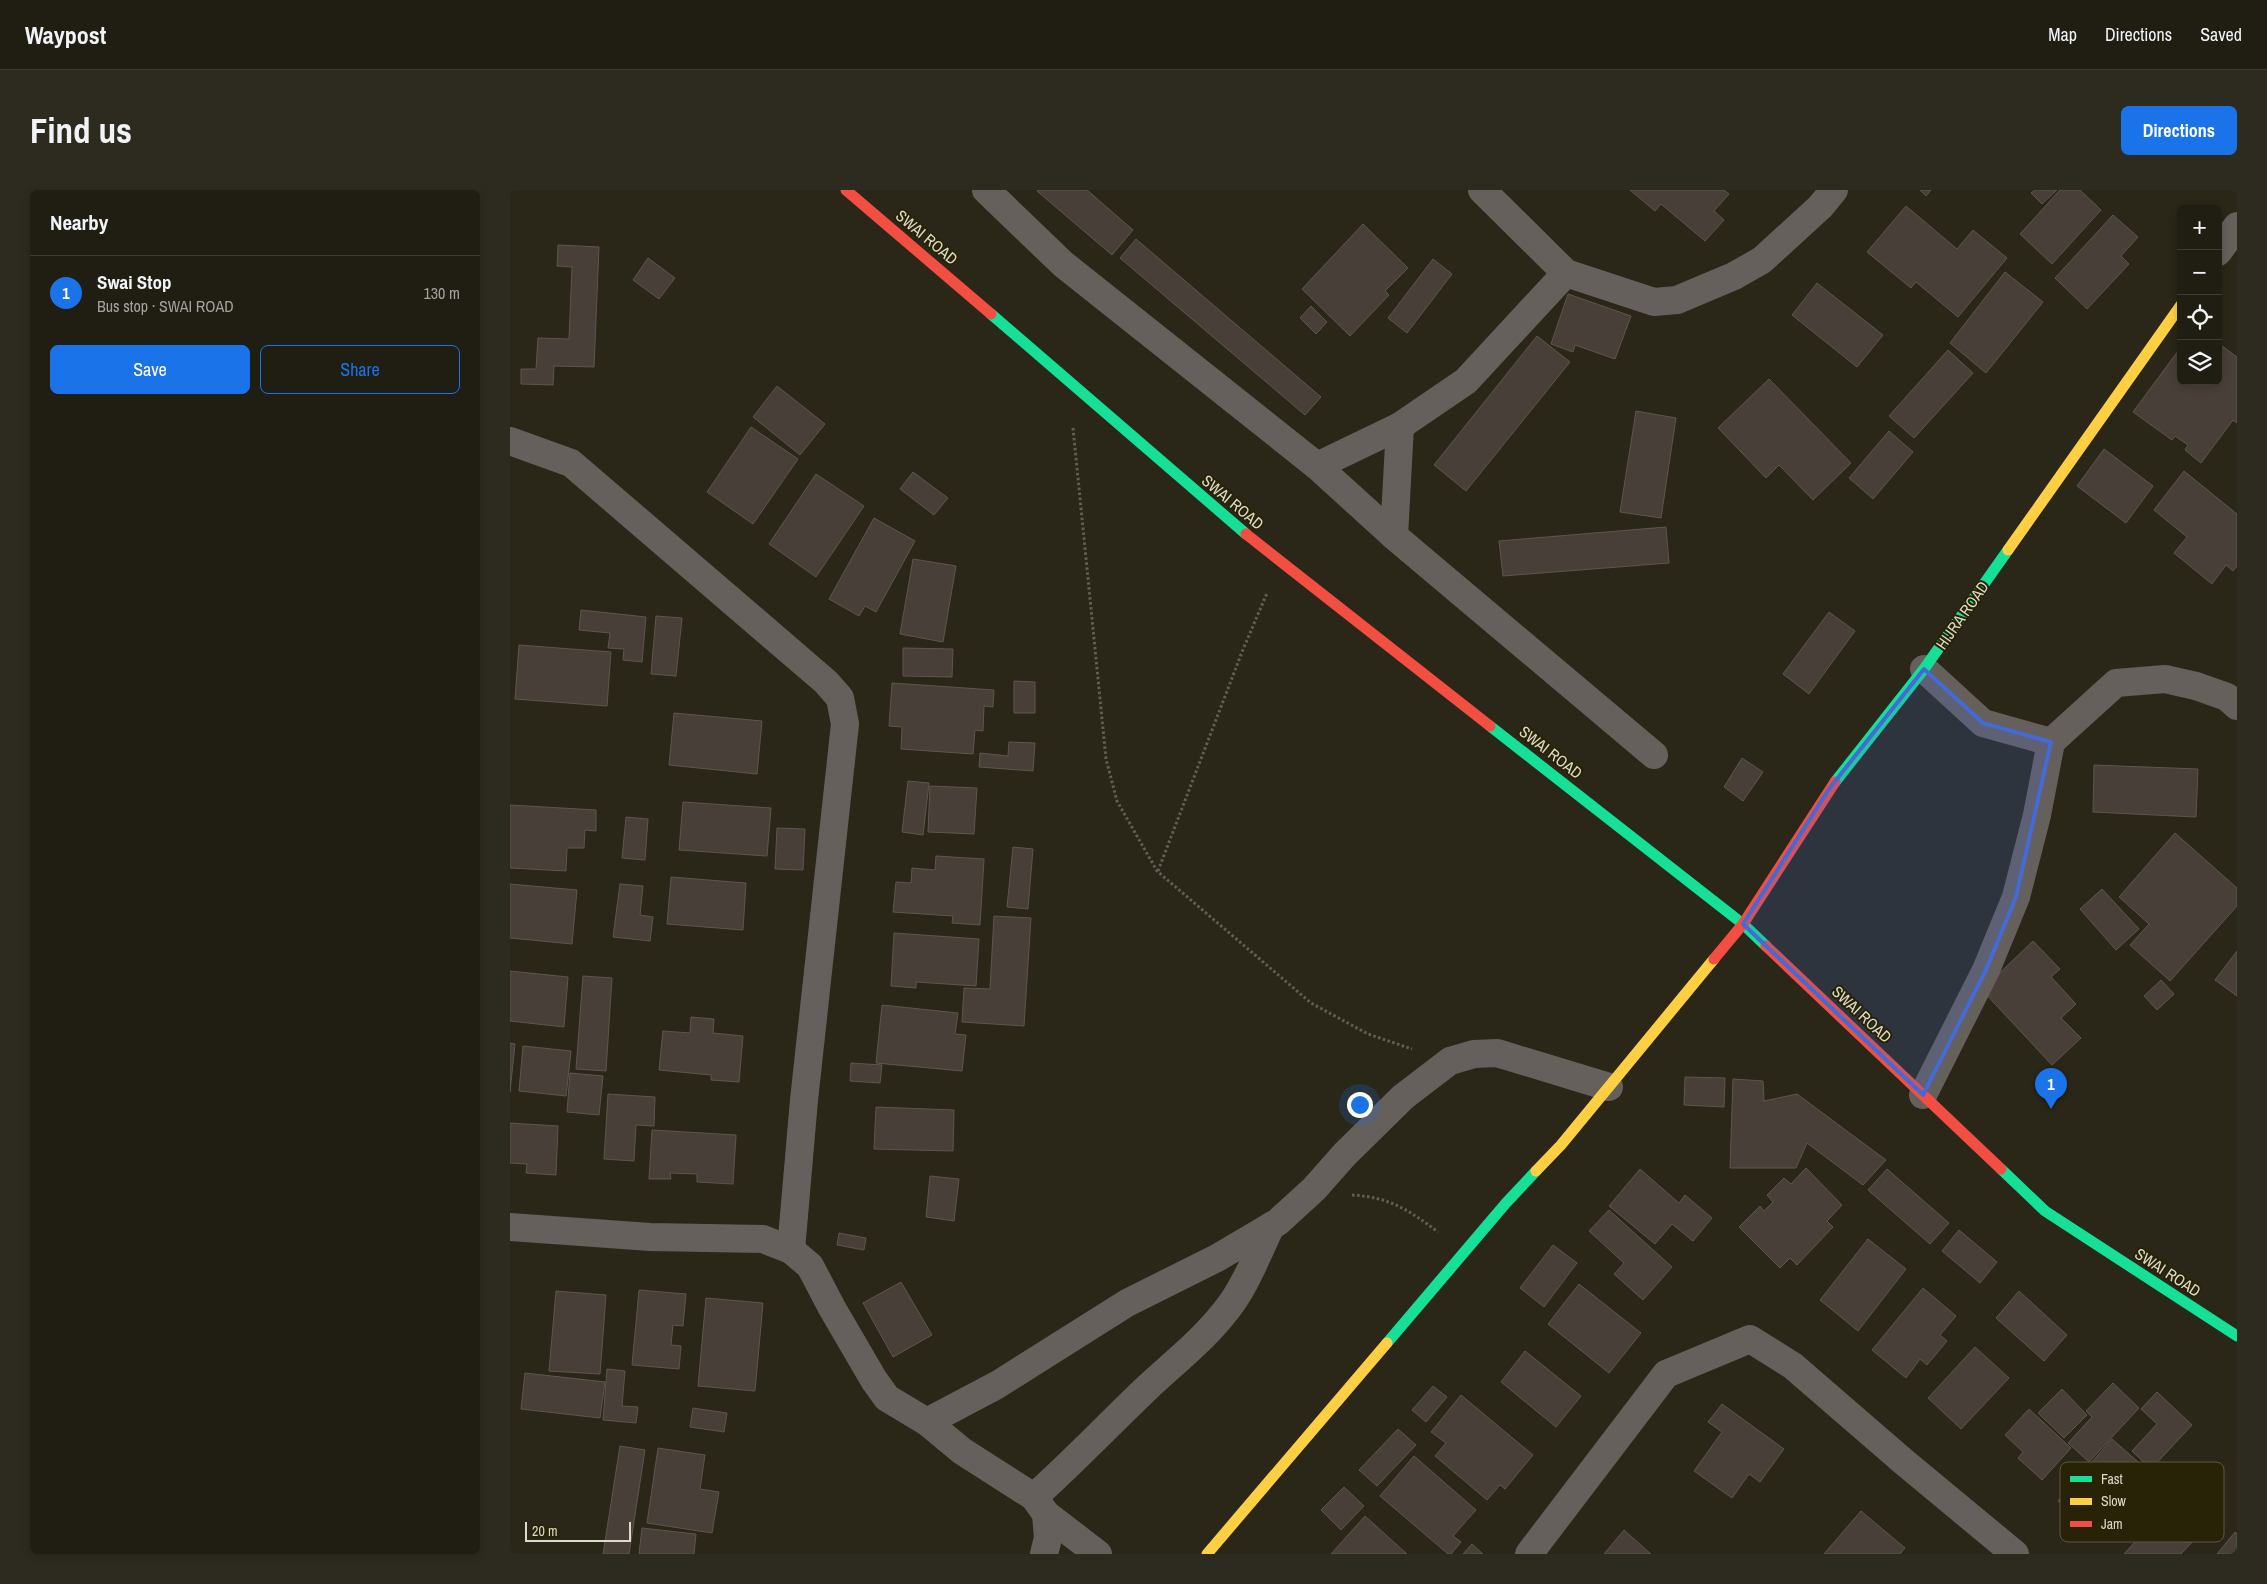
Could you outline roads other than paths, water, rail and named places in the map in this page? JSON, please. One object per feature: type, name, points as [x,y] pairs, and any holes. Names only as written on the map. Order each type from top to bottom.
[{"type":"street","name":"SWAI ROAD","points":[[846,190],[1226,519],[1743,924],[2046,1211],[2237,1336]]},
{"type":"street","points":[[986,190],[1063,264],[1317,466],[1394,536],[1654,755]]},
{"type":"street","points":[[1482,190],[1566,273],[1654,302],[1677,300],[1734,276],[1762,260],[1820,206],[1834,190]]},
{"type":"street","points":[[2219,250],[2237,226]]},
{"type":"street","points":[[1317,466],[1400,426],[1466,381],[1566,273]]},
{"type":"street","name":"HIJRA ROAD","points":[[1207,1554],[1506,1202],[1561,1144],[1743,924],[1828,789],[1924,670],[2177,311]]},
{"type":"street","points":[[1394,536],[1400,426]]},
{"type":"street","points":[[510,441],[571,463],[826,682],[840,698],[845,724],[805,1090],[791,1250]]},
{"type":"street","points":[[1924,670],[1983,723],[2051,742]]},
{"type":"street","points":[[1923,1094],[1986,970],[2016,897],[2037,815],[2051,742],[2116,683],[2165,679],[2196,686],[2227,697],[2237,706]]},
{"type":"street","points":[[927,1422],[997,1385],[1127,1303],[1217,1258],[1278,1222],[1314,1189],[1345,1154],[1403,1097],[1450,1061],[1474,1054],[1497,1053],[1609,1087]]},
{"type":"street","points":[[1040,1506],[1073,1462],[1128,1406],[1221,1318],[1233,1301],[1271,1226]]},
{"type":"street","points":[[510,1227],[650,1237],[763,1240],[791,1250],[810,1266],[836,1316],[886,1398],[927,1422],[962,1451],[1040,1506],[1098,1554]]},
{"type":"street","points":[[1529,1554],[1666,1374],[1750,1338],[1793,1366],[1904,1462],[2015,1554]]},
{"type":"street","points":[[1040,1506],[1048,1538],[1044,1554]]},
{"type":"place","name":"Swai Stop","points":[[2051,1109]]}]
